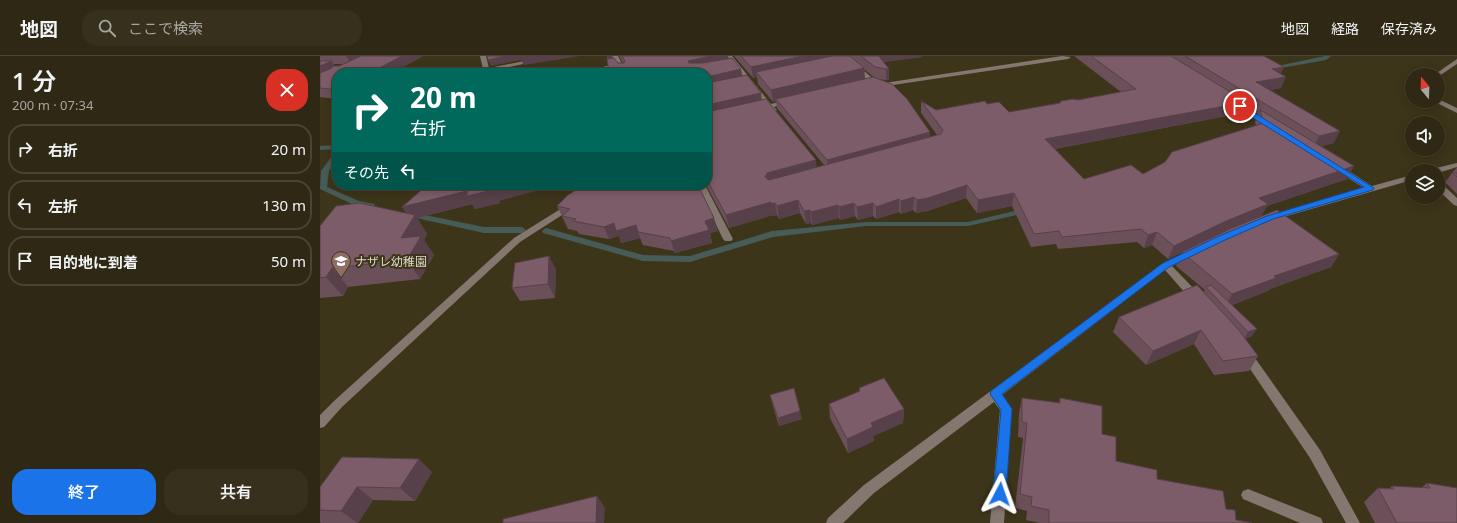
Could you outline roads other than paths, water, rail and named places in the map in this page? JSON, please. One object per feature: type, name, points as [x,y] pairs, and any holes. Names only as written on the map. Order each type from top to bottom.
[{"type":"street","points":[[483,56],[486,68]]},
{"type":"street","points":[[501,68],[558,56]]},
{"type":"street","points":[[616,56],[622,68]]},
{"type":"street","points":[[729,56],[732,65],[751,83],[780,118]]},
{"type":"street","points":[[1035,56],[1041,61]]},
{"type":"street","points":[[841,59],[848,61],[870,82],[886,84],[1068,57]]},
{"type":"street","points":[[1445,69],[1457,61]]},
{"type":"street","points":[[605,68],[620,65]]},
{"type":"street","points":[[886,84],[892,88]]},
{"type":"street","points":[[749,111],[800,99]]},
{"type":"street","points":[[1228,99],[1275,129]]},
{"type":"street","points":[[1445,105],[1457,111]]},
{"type":"street","points":[[1330,163],[1370,188]]},
{"type":"street","points":[[1445,168],[1457,165]]},
{"type":"street","points":[[1263,221],[1405,179]]},
{"type":"street","points":[[704,190],[728,239]]},
{"type":"street","points":[[1445,192],[1457,203]]},
{"type":"street","points":[[320,423],[338,404],[517,240],[575,202]]},
{"type":"street","points":[[833,523],[869,489],[1166,265],[1201,248]]},
{"type":"street","points":[[1166,265],[1203,305]]},
{"type":"street","points":[[1239,345],[1315,454],[1353,523]]},
{"type":"street","points":[[995,394],[1006,409],[997,523]]},
{"type":"street","points":[[1248,495],[1316,523]]},
{"type":"waterway","points":[[1270,68],[1326,58],[1328,56]]},
{"type":"waterway","points":[[320,148],[332,147]]},
{"type":"waterway","points":[[332,160],[325,171],[323,188],[357,203],[371,206]]},
{"type":"waterway","points":[[546,231],[643,258],[690,259],[772,234],[866,224],[968,224],[1027,210]]},
{"type":"waterway","points":[[410,214],[484,230],[522,230]]},
{"type":"place","name":"ナザレ幼稚園","points":[[341,278]]}]
